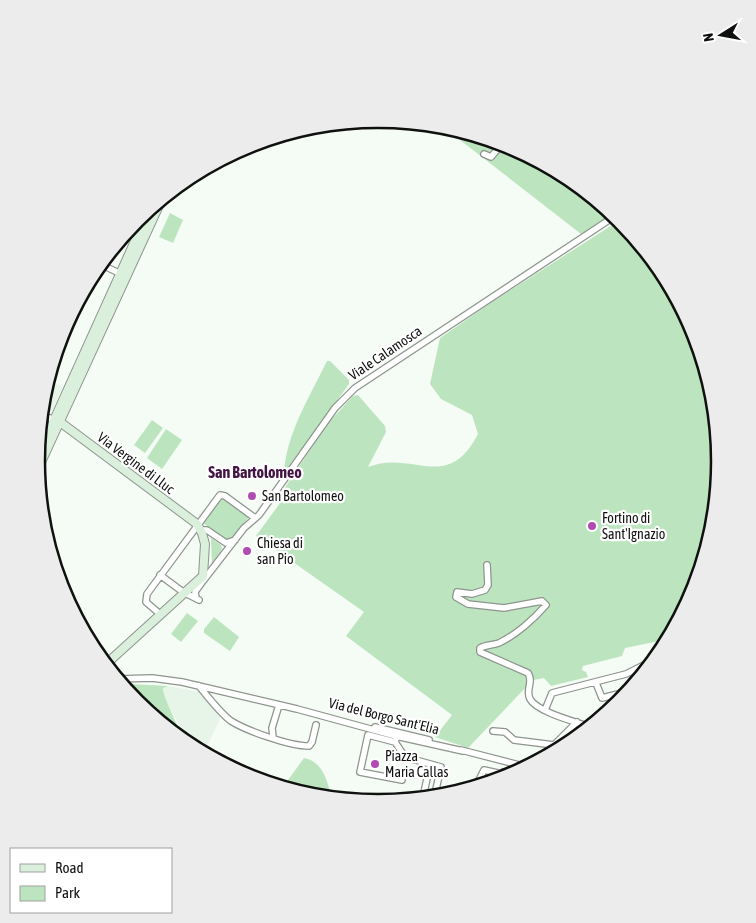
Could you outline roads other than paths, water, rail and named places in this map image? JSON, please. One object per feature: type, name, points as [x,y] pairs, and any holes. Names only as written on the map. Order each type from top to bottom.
[{"type":"main road","points":[[46,437],[57,420],[155,214]]},
{"type":"main road","points":[[46,449],[119,273],[140,230]]},
{"type":"main road","name":"Via Vergine di Lluc","points":[[57,420],[198,527]]},
{"type":"main road","points":[[111,660],[183,592],[200,582],[205,565],[205,544],[198,527]]},
{"type":"street","points":[[484,154],[490,157],[496,150]]},
{"type":"street","name":"Viale Calamosca","points":[[183,592],[197,599],[195,592],[200,582],[255,518],[335,408],[355,388],[608,221]]},
{"type":"street","points":[[107,268],[119,273]]},
{"type":"street","points":[[48,418],[57,420]]},
{"type":"street","points":[[160,614],[145,600],[147,594],[221,495],[255,518]]},
{"type":"street","points":[[198,527],[207,530],[226,543],[235,540]]},
{"type":"street","points":[[487,565],[488,585],[485,590],[467,594],[458,592],[455,595],[468,604],[504,608],[538,601],[546,603],[545,608],[516,632],[498,643],[483,646],[479,650],[482,654],[528,673],[531,682],[529,697],[536,706],[583,724]]},
{"type":"street","points":[[160,575],[183,592]]},
{"type":"street","points":[[545,710],[552,693],[596,683],[626,674],[639,667]]},
{"type":"street","name":"Via del Borgo Sant'Elia","points":[[126,679],[165,679],[199,686],[297,709],[369,732]]},
{"type":"street","points":[[596,683],[602,698],[615,695]]},
{"type":"street","name":"Via del Borgo Sant'Elia","points":[[199,686],[232,722],[273,737],[301,746],[309,746],[312,742],[316,724]]},
{"type":"street","points":[[216,704],[217,690]]},
{"type":"street","points":[[273,737],[272,728],[279,705]]},
{"type":"street","name":"Via del Borgo Sant'Elia","points":[[297,709],[306,709],[396,737],[464,751],[514,765]]},
{"type":"street","points":[[558,741],[577,722]]},
{"type":"street","points":[[494,731],[505,732],[514,740],[552,745]]},
{"type":"street","points":[[402,780],[360,772],[369,732],[396,737],[405,757],[442,767],[436,789]]},
{"type":"street","points":[[424,791],[430,765]]},
{"type":"street","points":[[479,779],[479,776],[482,777],[484,770],[496,773]]},
{"type":"place","name":"San Bartolomeo","points":[[252,496]]},
{"type":"place","name":"Fortino di Sant'Ignazio","points":[[592,526]]},
{"type":"place","name":"Chiesa di san Pio","points":[[247,551]]},
{"type":"place","name":"Piazza Maria Callas","points":[[375,764]]},
{"type":"district","name":"San Bartolomeo","points":[[255,472]]}]
